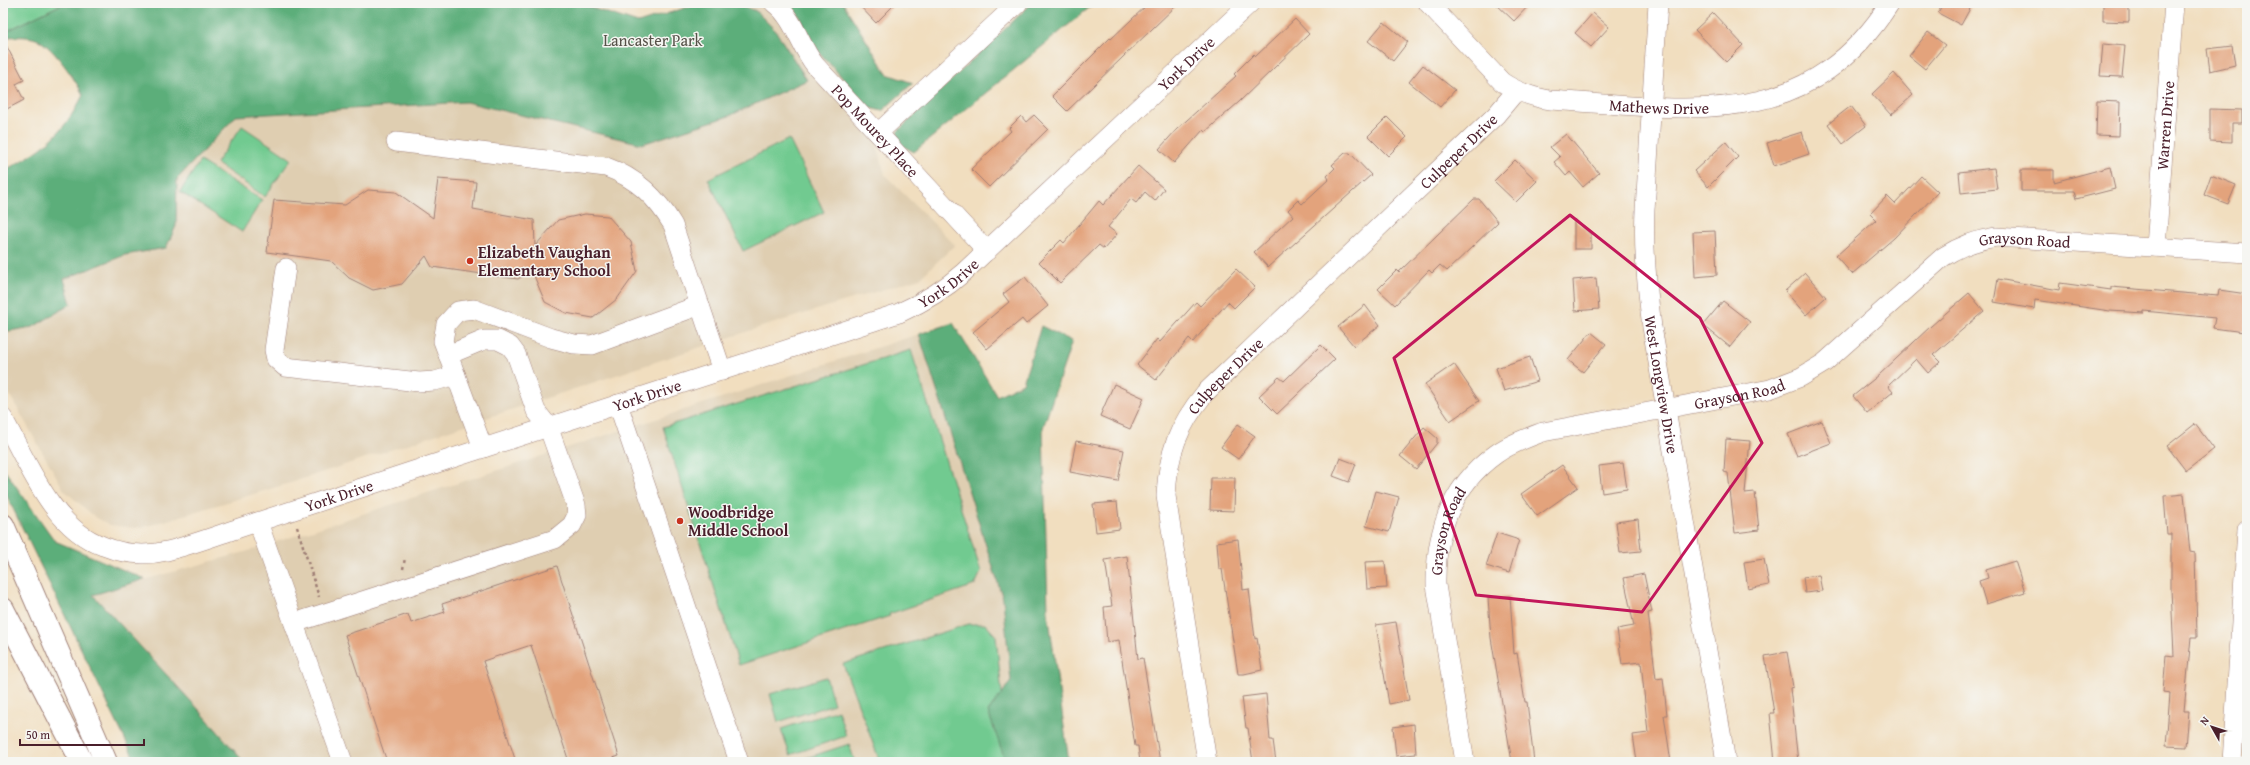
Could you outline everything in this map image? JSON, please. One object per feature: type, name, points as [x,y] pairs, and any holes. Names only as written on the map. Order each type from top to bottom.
[{"type":"highway","points":[[3,525],[106,762]]},
{"type":"highway","points":[[3,609],[82,762]]},
{"type":"street","name":"Pop Mourey Place","points":[[774,3],[790,19],[808,55],[815,65],[987,251]]},
{"type":"street","points":[[878,133],[1018,3]]},
{"type":"street","name":"York Drive","points":[[3,418],[54,508],[67,524],[84,537],[102,546],[126,553],[147,554],[167,551],[258,522],[548,426],[899,313],[924,302],[942,291],[987,251],[1250,3]]},
{"type":"street","name":"Mathews Drive","points":[[1428,3],[1502,82],[1516,91],[1535,98],[1651,106],[1726,107],[1756,102],[1782,94],[1818,76],[1845,56],[1872,30],[1890,3]]},
{"type":"street","name":"West Longview Drive","points":[[1658,3],[1643,245],[1652,327],[1726,762]]},
{"type":"street","name":"Warren Drive","points":[[2156,247],[2174,3]]},
{"type":"street","name":"Culpeper Drive","points":[[1207,762],[1166,496],[1167,472],[1172,449],[1179,432],[1190,411],[1205,393],[1496,115],[1516,91]]},
{"type":"street","points":[[396,142],[606,167],[632,179],[658,202],[672,226],[722,371]]},
{"type":"street","name":"Grayson Road","points":[[1465,762],[1436,585],[1436,561],[1439,538],[1455,498],[1482,465],[1496,453],[1515,443],[1550,430],[1770,389],[1801,377],[1824,363],[1846,345],[1943,257],[1959,247],[1977,240],[1996,237],[2247,253]]},
{"type":"street","points":[[286,268],[274,350],[280,364],[285,367],[419,382],[435,381],[456,375]]},
{"type":"street","points":[[483,448],[445,348],[446,324],[458,311],[474,309],[551,338],[574,344],[592,345],[700,305]]},
{"type":"street","points":[[294,623],[548,542],[564,534],[577,515],[576,505],[548,426],[536,411],[516,354],[510,346],[498,340],[484,340],[445,348]]},
{"type":"street","points":[[618,404],[739,762]]},
{"type":"street","points":[[258,522],[343,762]]},
{"type":"street","points":[[2232,762],[2247,530]]},
{"type":"path","points":[[297,525],[320,601]]},
{"type":"path","points":[[403,572],[405,558]]},
{"type":"highlighted area","points":[[1570,215],[1700,318],[1762,443],[1642,612],[1476,595],[1394,358]]},
{"type":"shaded area","name":"Elizabeth Vaughan Elementary School","points":[[755,3],[842,3],[885,175],[955,245],[920,278],[755,329],[290,483],[151,525],[135,528],[110,525],[95,517],[64,490],[3,383],[3,210],[396,6],[662,80]]},
{"type":"shaded area","name":"Woodbridge Middle School","points":[[953,323],[1069,762],[244,762],[201,712],[93,594],[245,552]]},
{"type":"green space","points":[[3,3],[64,3],[3,33]]},
{"type":"green space","name":"Lancaster Park","points":[[64,3],[577,3],[638,23],[700,3],[736,3],[756,11],[775,30],[807,80],[729,116],[642,144],[466,102],[236,116],[177,179],[176,226],[166,248],[125,255],[64,279],[71,304],[33,327],[3,332],[3,171],[40,149],[59,132],[83,95],[64,65],[46,45],[32,38],[3,37],[3,33]]},
{"type":"green space","points":[[788,3],[843,3],[887,74],[913,83],[882,111],[870,108],[818,51],[800,17]]},
{"type":"green space","points":[[1032,3],[1095,3],[914,152],[901,145],[897,132]]},
{"type":"green space","points":[[242,126],[291,159],[265,197],[216,163]]},
{"type":"green space","points":[[789,139],[824,212],[743,251],[708,179]]},
{"type":"green space","points":[[200,161],[262,200],[242,232],[180,192]]},
{"type":"green space","points":[[953,323],[997,396],[1023,383],[1041,326],[1072,341],[1043,428],[1048,612],[1069,762],[1006,762],[988,712],[1011,681],[1003,599],[919,334]]},
{"type":"green space","points":[[911,350],[981,572],[975,585],[889,614],[890,616],[739,665],[663,427]]},
{"type":"green space","points":[[3,468],[55,541],[145,579],[93,595],[201,712],[244,762],[136,762],[3,488]]},
{"type":"green space","points":[[969,624],[985,624],[996,636],[1009,762],[880,762],[843,664]]},
{"type":"green space","points":[[826,677],[834,704],[778,722],[770,694]]},
{"type":"green space","points":[[838,710],[846,736],[790,755],[781,729]]},
{"type":"green space","points":[[849,744],[855,762],[794,762]]},
{"type":"building","points":[[857,3],[896,3],[876,23]]},
{"type":"building","points":[[1149,3],[1179,3],[1067,111],[1052,96],[1110,38],[1111,39]]},
{"type":"building","points":[[1495,3],[1531,3],[1514,21]]},
{"type":"building","points":[[1943,3],[1973,3],[1961,25],[1938,13]]},
{"type":"building","points":[[2103,3],[2129,3],[2129,22],[2103,21]]},
{"type":"building","points":[[1593,13],[1609,27],[1591,47],[1575,33]]},
{"type":"building","points":[[1713,13],[1743,45],[1726,62],[1695,30]]},
{"type":"building","points":[[1295,19],[1309,34],[1239,102],[1205,132],[1203,130],[1174,163],[1159,149],[1177,129],[1236,76],[1234,74],[1254,54],[1256,56]]},
{"type":"building","points":[[1384,22],[1408,42],[1393,61],[1368,41]]},
{"type":"building","points":[[1928,32],[1945,45],[1925,69],[1909,56]]},
{"type":"building","points":[[3,39],[24,80],[16,84],[24,100],[3,111]]},
{"type":"building","points":[[2103,44],[2125,46],[2122,77],[2100,76]]},
{"type":"building","points":[[2232,46],[2235,65],[2210,71],[2207,49]]},
{"type":"building","points":[[1423,65],[1455,90],[1440,107],[1409,82]]},
{"type":"building","points":[[1894,73],[1913,95],[1891,115],[1872,94]]},
{"type":"building","points":[[2097,101],[2120,102],[2119,136],[2096,135]]},
{"type":"building","points":[[1851,106],[1866,126],[1843,144],[1828,124]]},
{"type":"building","points":[[2210,109],[2242,110],[2242,123],[2232,123],[2232,142],[2210,141]]},
{"type":"building","points":[[1034,115],[1048,129],[989,187],[971,169],[1011,131],[1009,128],[1021,116],[1026,122]]},
{"type":"building","points":[[1387,117],[1407,137],[1388,156],[1368,136]]},
{"type":"building","points":[[1802,132],[1809,154],[1774,166],[1767,143]]},
{"type":"building","points":[[1566,134],[1599,173],[1583,187],[1570,172],[1566,176],[1554,162],[1560,157],[1550,147]]},
{"type":"building","points":[[1726,142],[1738,157],[1708,187],[1694,171]]},
{"type":"building","points":[[1345,153],[1350,153],[1371,175],[1268,267],[1254,252],[1293,216],[1288,210],[1298,200],[1302,204],[1329,179],[1327,176],[1335,168],[1332,165]]},
{"type":"building","points":[[1515,160],[1537,181],[1516,202],[1494,181]]},
{"type":"building","points":[[1138,166],[1164,189],[1155,201],[1145,192],[1136,203],[1131,199],[1108,227],[1117,234],[1104,249],[1099,245],[1060,283],[1039,262],[1061,240],[1064,243],[1099,201],[1103,205]]},
{"type":"building","points":[[2110,167],[2115,189],[2076,199],[2074,191],[2021,191],[2021,170],[2054,170],[2054,182]]},
{"type":"building","points":[[1994,168],[1997,189],[1961,193],[1959,172]]},
{"type":"building","points":[[2211,175],[2236,185],[2228,204],[2204,195]]},
{"type":"building","points":[[1921,176],[1938,192],[1894,238],[1852,274],[1836,256],[1876,220],[1870,214],[1887,196],[1895,204]]},
{"type":"building","points":[[438,179],[476,182],[473,209],[534,220],[535,246],[558,220],[585,214],[608,216],[631,242],[637,271],[617,299],[593,318],[566,313],[545,302],[532,271],[518,279],[432,267],[426,256],[402,284],[373,290],[349,278],[331,261],[267,252],[274,200],[345,205],[368,190],[396,192],[433,218]]},
{"type":"building","points":[[1474,199],[1479,199],[1498,222],[1447,271],[1440,265],[1432,273],[1429,270],[1395,305],[1378,289],[1397,270],[1399,272]]},
{"type":"building","points":[[1574,219],[1591,235],[1591,249],[1574,249]]},
{"type":"building","points":[[1715,231],[1717,275],[1695,277],[1693,232]]},
{"type":"building","points":[[1236,269],[1255,287],[1234,308],[1228,302],[1193,342],[1189,338],[1156,380],[1137,365],[1157,339],[1160,342],[1196,302],[1200,306]]},
{"type":"building","points":[[1805,273],[1826,297],[1806,315],[1785,291]]},
{"type":"building","points":[[1025,277],[1048,306],[1026,324],[1022,319],[987,349],[973,332],[1009,302],[1003,294]]},
{"type":"building","points":[[1596,278],[1599,309],[1575,311],[1573,280]]},
{"type":"building","points":[[1998,279],[2059,290],[2060,283],[2111,290],[2111,287],[2218,296],[2219,290],[2247,294],[2244,332],[2213,328],[2215,318],[2144,311],[2144,313],[2110,311],[2035,300],[2034,309],[1994,302]]},
{"type":"building","points":[[1969,293],[1984,311],[1933,355],[1940,362],[1928,373],[1916,359],[1888,386],[1893,392],[1867,413],[1853,396],[1879,375]]},
{"type":"building","points":[[1723,301],[1750,322],[1730,347],[1703,325]]},
{"type":"building","points":[[1365,305],[1380,325],[1354,346],[1338,327]]},
{"type":"building","points":[[1591,332],[1606,344],[1583,372],[1568,360]]},
{"type":"building","points":[[1321,345],[1335,359],[1277,414],[1259,396],[1279,377],[1284,381]]},
{"type":"building","points":[[1530,357],[1538,381],[1504,391],[1496,368]]},
{"type":"building","points":[[1454,364],[1479,401],[1450,421],[1425,384]]},
{"type":"building","points":[[1114,384],[1144,398],[1130,429],[1100,416]]},
{"type":"building","points":[[1822,421],[1831,443],[1797,456],[1788,434]]},
{"type":"building","points":[[1238,424],[1255,436],[1238,459],[1221,447]]},
{"type":"building","points":[[2195,424],[2214,449],[2186,471],[2167,446]]},
{"type":"building","points":[[1424,427],[1437,438],[1437,443],[1416,469],[1400,456]]},
{"type":"building","points":[[1726,439],[1750,441],[1745,493],[1755,492],[1759,530],[1735,533],[1728,473],[1724,472]]},
{"type":"building","points":[[1076,441],[1124,450],[1118,481],[1070,472]]},
{"type":"building","points":[[1340,458],[1356,464],[1349,482],[1333,476]]},
{"type":"building","points":[[1623,463],[1627,489],[1602,493],[1599,466]]},
{"type":"building","points":[[1562,465],[1578,487],[1537,516],[1521,494]]},
{"type":"building","points":[[1211,478],[1235,478],[1234,511],[1210,510]]},
{"type":"building","points":[[1376,491],[1399,497],[1389,532],[1366,526]]},
{"type":"building","points":[[2184,494],[2190,552],[2195,553],[2197,637],[2191,637],[2184,711],[2189,711],[2186,747],[2166,746],[2170,693],[2163,692],[2166,655],[2174,656],[2171,589],[2171,534],[2167,534],[2164,496]]},
{"type":"building","points":[[1117,502],[1120,529],[1096,532],[1093,504]]},
{"type":"building","points":[[1638,519],[1641,551],[1620,553],[1616,522]]},
{"type":"building","points":[[1497,533],[1519,540],[1509,573],[1486,566]]},
{"type":"building","points":[[1238,539],[1243,590],[1249,589],[1255,639],[1257,638],[1262,670],[1244,674],[1238,674],[1222,569],[1219,569],[1217,542]]},
{"type":"building","points":[[1127,556],[1138,659],[1143,658],[1160,762],[1140,762],[1138,746],[1135,746],[1119,640],[1107,642],[1104,607],[1112,606],[1105,560]]},
{"type":"building","points":[[1764,559],[1769,585],[1748,589],[1744,562]]},
{"type":"building","points":[[1385,561],[1387,588],[1367,589],[1365,562]]},
{"type":"building","points":[[2015,561],[2025,592],[1986,604],[1979,581],[1988,578],[1986,570]]},
{"type":"building","points":[[557,566],[619,756],[601,762],[569,762],[531,645],[483,661],[516,762],[387,762],[345,635],[408,614],[411,623],[445,612],[442,604]]},
{"type":"building","points":[[1644,574],[1652,612],[1648,613],[1656,679],[1663,678],[1667,715],[1664,715],[1671,762],[1637,762],[1633,735],[1648,733],[1641,662],[1622,664],[1617,629],[1634,626],[1624,578]]},
{"type":"building","points":[[1819,575],[1822,591],[1805,593],[1803,577]]},
{"type":"building","points":[[1510,596],[1514,654],[1517,653],[1525,702],[1527,702],[1534,762],[1512,762],[1491,638],[1488,598]]},
{"type":"building","points":[[1396,622],[1409,700],[1389,704],[1376,625]]},
{"type":"building","points":[[1787,652],[1793,687],[1790,688],[1798,762],[1775,762],[1770,713],[1774,713],[1765,656]]},
{"type":"building","points":[[1266,694],[1270,740],[1273,740],[1276,762],[1253,762],[1248,728],[1246,728],[1242,697]]},
{"type":"building","points":[[1414,724],[1416,754],[1396,756],[1393,727]]},
{"type":"place","name":"Elizabeth Vaughan Elementary School","points":[[470,261]]},
{"type":"place","name":"Woodbridge Middle School","points":[[680,521]]}]
